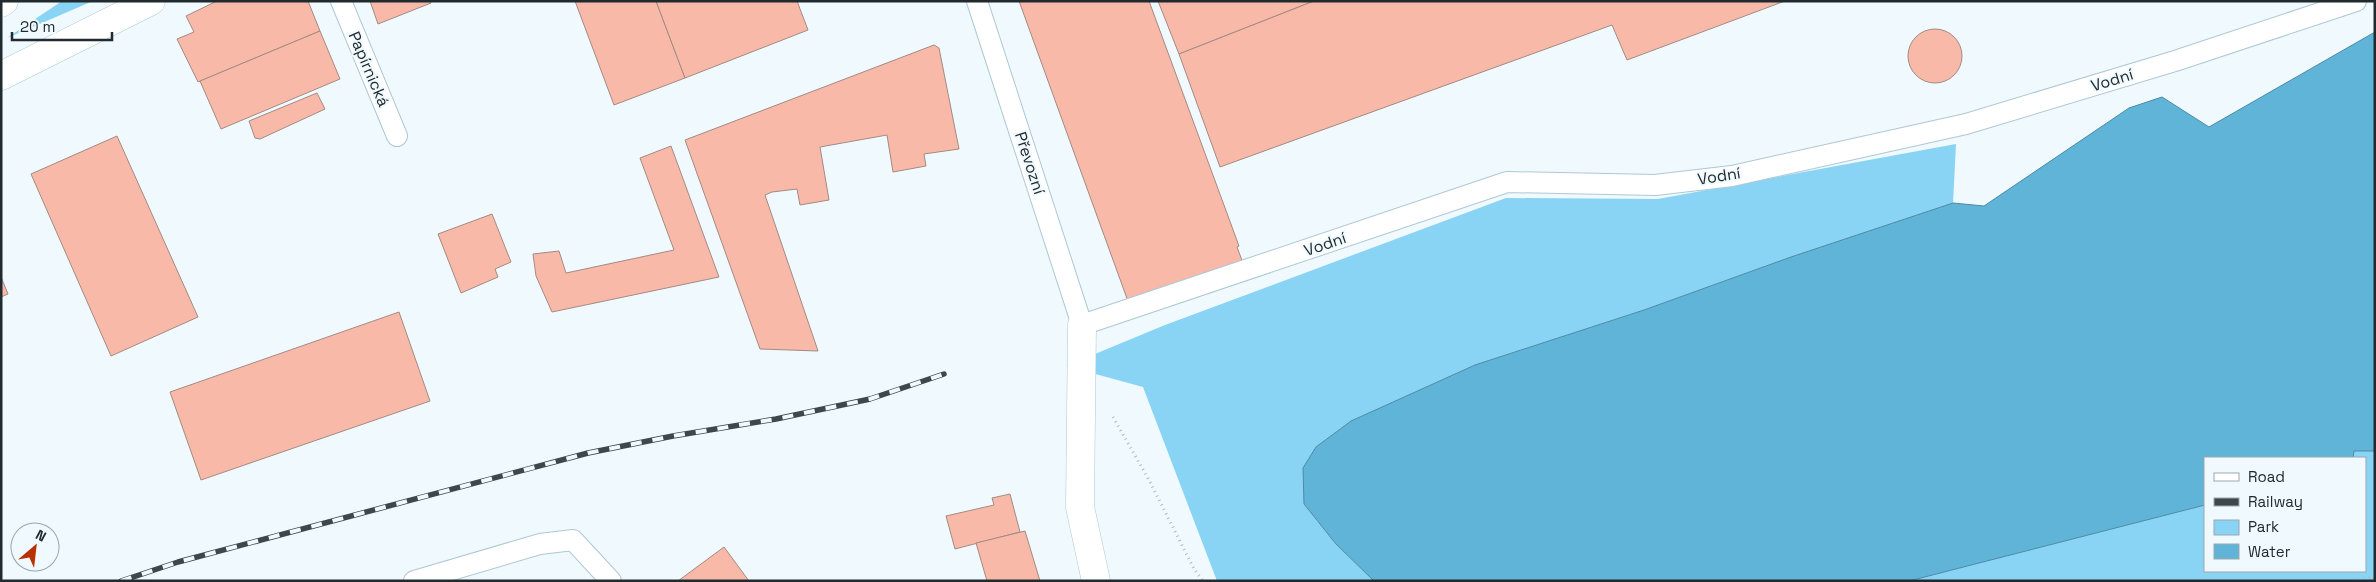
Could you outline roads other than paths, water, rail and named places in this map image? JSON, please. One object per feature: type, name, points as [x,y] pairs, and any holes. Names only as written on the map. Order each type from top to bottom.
[{"type":"street","points":[[1,76],[150,1]]},
{"type":"street","points":[[1082,325],[1080,508],[1096,581]]},
{"type":"lane","name":"Papírnická","points":[[341,1],[397,136]]},
{"type":"lane","name":"Převozní","points":[[977,1],[1082,325]]},
{"type":"lane","name":"Vodní","points":[[1082,325],[1507,182],[1655,185],[1732,176],[1966,124],[2175,61],[2356,1]]},
{"type":"lane","points":[[414,581],[540,544],[573,540],[611,581]]},
{"type":"water","points":[[2375,32],[2375,451],[2354,451],[2353,457],[2204,457],[2204,505],[1909,581],[1374,581],[1336,544],[1304,504],[1303,468],[1316,447],[1351,421],[1475,365],[1644,310],[1791,257],[1953,203],[1984,206],[2129,108],[2162,97],[2209,127]]},
{"type":"railway","points":[[121,581],[178,562],[588,453],[673,436],[776,419],[870,399],[944,374]]}]
